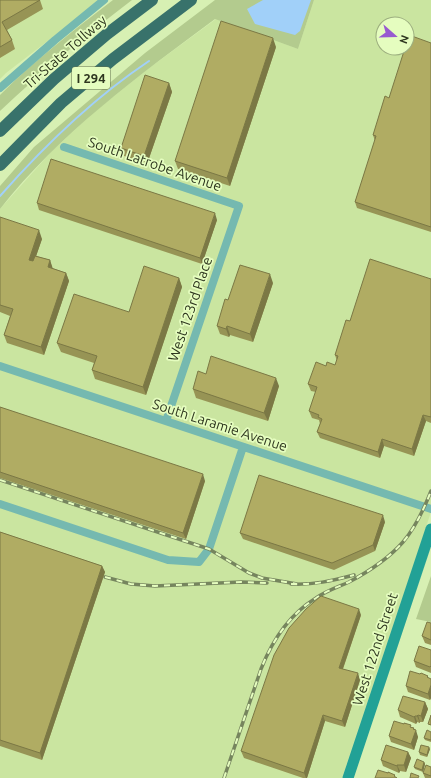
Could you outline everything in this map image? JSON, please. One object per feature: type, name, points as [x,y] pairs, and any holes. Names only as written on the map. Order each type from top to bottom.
[{"type":"highway","name":"Tri-State Tollway","points":[[0,131],[54,79],[107,34],[152,0]]},
{"type":"highway","name":"I 294","points":[[0,165],[61,103],[113,59],[191,0]]},
{"type":"street","points":[[0,88],[104,0]]},
{"type":"street","name":"South Latrobe Avenue","points":[[64,147],[239,206]]},
{"type":"street","name":"West 123rd Place","points":[[166,421],[239,206]]},
{"type":"street","name":"South Laramie Avenue","points":[[0,366],[431,509]]},
{"type":"street","points":[[0,504],[168,560],[199,562],[209,550],[243,446]]},
{"type":"street","name":"West 122nd Street","points":[[348,778],[431,529]]},
{"type":"shaded area","points":[[0,0],[101,0],[0,79]]},
{"type":"shaded area","points":[[113,0],[132,0],[64,54],[0,111],[0,95],[13,82],[69,34]]},
{"type":"shaded area","points":[[215,0],[314,0],[298,49],[215,19],[157,62],[101,107],[48,155],[23,181],[0,209],[0,186],[34,147],[145,53]]},
{"type":"shaded area","points":[[314,0],[431,0],[431,512],[342,778],[0,778],[0,209],[51,152],[94,112],[148,69],[216,19],[298,49]]},
{"type":"shaded area","points":[[431,576],[431,622],[416,619]]},
{"type":"water","points":[[263,0],[311,0],[300,31],[295,35],[255,24],[247,9]]},
{"type":"building","points":[[0,0],[40,0],[2,22],[12,40],[0,47]]},
{"type":"building","points":[[221,21],[273,38],[227,178],[175,161]]},
{"type":"building","points":[[415,37],[431,43],[431,227],[355,202],[376,136],[373,135],[385,96],[389,98],[402,56],[415,56]]},
{"type":"building","points":[[145,75],[169,83],[144,156],[121,148]]},
{"type":"building","points":[[51,159],[215,213],[200,258],[37,203]]},
{"type":"building","points":[[0,217],[39,230],[29,260],[33,261],[35,256],[50,260],[48,267],[66,273],[41,347],[4,335],[13,309],[0,305]]},
{"type":"building","points":[[370,259],[431,279],[431,417],[423,415],[412,449],[382,439],[378,452],[317,432],[322,419],[318,417],[319,415],[309,411],[317,387],[308,384],[316,362],[326,366],[327,362],[335,365],[338,356],[335,355],[346,320],[350,321]]},
{"type":"building","points":[[240,265],[270,274],[250,334],[227,326],[226,329],[217,326],[225,299],[228,300]]},
{"type":"building","points":[[144,266],[179,278],[143,387],[92,370],[97,356],[57,343],[74,294],[129,312]]},
{"type":"building","points":[[211,356],[276,378],[264,413],[193,389],[198,371],[206,374]]},
{"type":"building","points":[[0,407],[203,474],[183,533],[0,472]]},
{"type":"building","points":[[259,475],[383,515],[373,545],[332,563],[240,533]]},
{"type":"building","points":[[0,532],[102,566],[40,753],[0,740]]},
{"type":"building","points":[[321,596],[359,609],[339,668],[358,673],[342,721],[323,715],[304,773],[241,751],[274,655],[289,628],[306,609]]},
{"type":"building","points":[[427,622],[431,623],[431,640],[422,636]]},
{"type":"building","points":[[419,646],[431,650],[430,667],[414,661]]},
{"type":"building","points":[[410,671],[421,673],[431,679],[428,694],[406,686]]},
{"type":"building","points":[[403,696],[425,702],[421,716],[418,715],[414,717],[398,710]]},
{"type":"building","points":[[431,715],[431,725],[428,724]]},
{"type":"building","points":[[394,721],[411,725],[410,727],[416,730],[411,744],[389,736]]},
{"type":"building","points":[[427,730],[431,732],[431,740],[424,738]]},
{"type":"building","points":[[386,745],[408,752],[404,765],[397,766],[381,760]]},
{"type":"building","points":[[421,745],[429,747],[427,755],[419,752]]},
{"type":"building","points":[[417,759],[424,762],[422,770],[414,767]]},
{"type":"building","points":[[426,765],[431,767],[431,776],[423,773]]},
{"type":"building","points":[[378,770],[388,772],[395,775],[394,776],[397,778],[375,778]]},
{"type":"building","points":[[411,773],[419,776],[418,778],[410,778]]},
{"type":"waterway","points":[[0,196],[34,159],[70,124],[108,91],[149,61]]},
{"type":"railway","points":[[0,480],[209,549],[249,573],[262,578],[297,584]]},
{"type":"railway","points":[[224,778],[261,669],[276,638],[290,620],[307,604],[324,593],[363,574],[385,559],[397,548],[407,537],[415,524],[431,491]]},
{"type":"railway","points":[[291,584],[322,582],[354,575]]},
{"type":"railway","points":[[105,577],[131,584],[155,586],[241,582],[267,583]]}]
